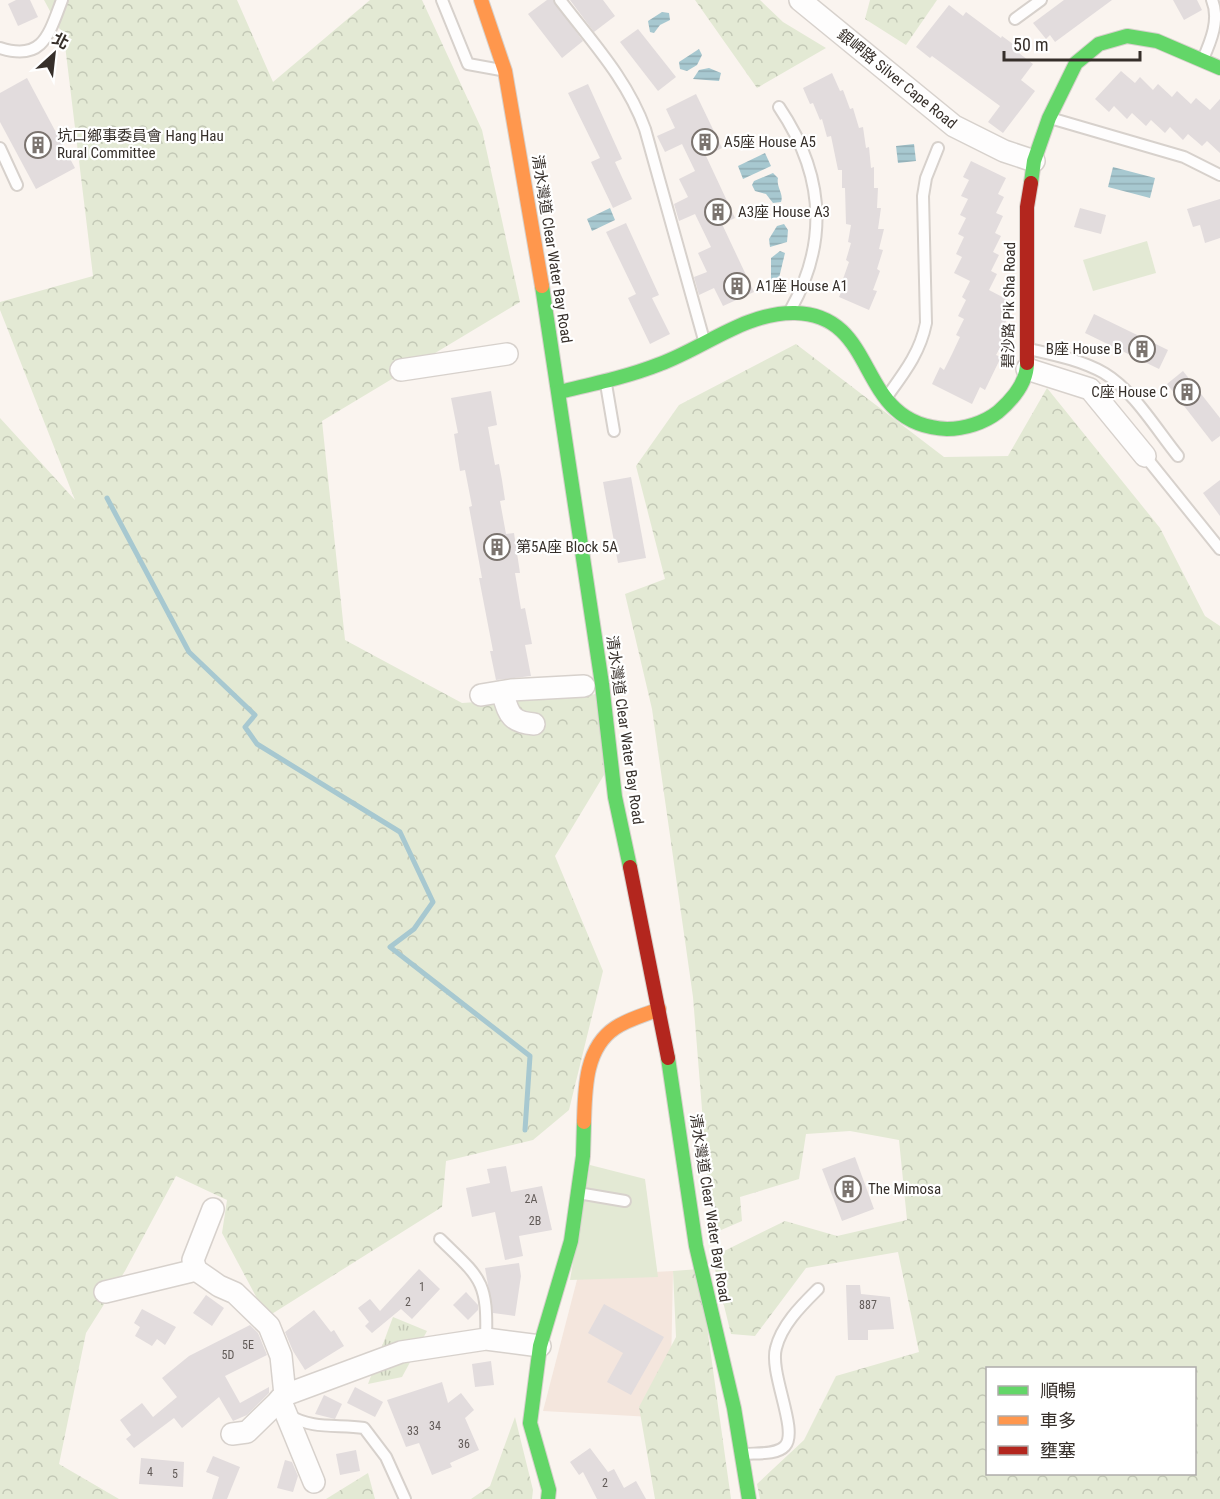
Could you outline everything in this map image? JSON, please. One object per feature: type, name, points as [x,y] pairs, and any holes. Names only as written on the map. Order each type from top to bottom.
[{"type":"street","name":"清水灣道 Clear Water Bay Road","points":[[481,0],[505,71],[559,392],[602,684],[615,797],[659,1009],[679,1121],[696,1246],[734,1408],[749,1499]]},
{"type":"street","name":"銀岬路 Silver Cape Road","points":[[800,0],[954,126],[995,147],[1034,161]]},
{"type":"street","name":"碧沙路 Pik Sha Road","points":[[559,392],[661,364],[706,345],[740,326],[788,313],[816,316],[834,324],[850,337],[861,352],[878,390],[908,419],[928,427],[949,429],[970,426],[989,418],[1006,405],[1019,388],[1027,358],[1027,207],[1034,161],[1049,118],[1076,63],[1092,48],[1112,38],[1142,37],[1220,68]]},
{"type":"street","points":[[401,370],[507,354]]},
{"type":"street","points":[[1027,358],[1090,389],[1145,456]]},
{"type":"street","points":[[481,695],[584,686]]},
{"type":"street","points":[[502,692],[510,715],[519,723],[534,724]]},
{"type":"street","points":[[548,1499],[549,1490],[530,1423],[540,1346],[568,1252],[584,1156],[585,1079],[590,1059],[600,1041],[616,1027],[659,1009]]},
{"type":"street","points":[[213,1209],[193,1260],[196,1270],[219,1286],[235,1293],[269,1326],[281,1356],[283,1397],[314,1482]]},
{"type":"street","points":[[105,1292],[196,1270]]},
{"type":"street","points":[[232,1434],[247,1432],[283,1397],[401,1352],[486,1338],[540,1346]]},
{"type":"lane","points":[[0,48],[22,54],[33,50],[46,38],[62,0]]},
{"type":"lane","points":[[442,0],[468,64],[505,71]]},
{"type":"lane","points":[[560,0],[600,50],[634,100],[645,129],[706,345]]},
{"type":"lane","points":[[1015,19],[1041,0]]},
{"type":"lane","points":[[1202,60],[1215,32],[1217,17],[1212,0]]},
{"type":"lane","points":[[779,106],[795,129],[806,154],[814,181],[817,208],[816,236],[811,263],[802,289],[788,313]]},
{"type":"lane","points":[[1049,118],[1184,157],[1220,175]]},
{"type":"lane","points":[[0,148],[17,185]]},
{"type":"lane","points":[[886,399],[913,361],[924,333],[926,323],[923,196],[926,178],[939,148]]},
{"type":"lane","points":[[1027,358],[1071,359],[1105,374],[1120,385],[1178,456]]},
{"type":"lane","points":[[605,381],[614,431]]},
{"type":"lane","points":[[1145,456],[1220,549]]},
{"type":"lane","points":[[578,1193],[625,1202]]},
{"type":"lane","points":[[440,1239],[481,1281],[488,1304],[486,1338]]},
{"type":"lane","points":[[742,1454],[776,1451],[785,1447],[789,1429],[775,1373],[776,1346],[796,1310],[818,1289]]},
{"type":"lane","points":[[283,1397],[290,1415],[298,1421],[323,1426],[364,1428],[386,1457],[405,1499]]},
{"type":"shaded area","points":[[673,1271],[670,1418],[543,1411],[578,1276]]},
{"type":"green space","points":[[44,0],[237,0],[273,82],[370,0],[422,0],[482,130],[520,302],[322,421],[345,640],[462,703],[600,694],[604,775],[555,856],[603,971],[569,1110],[533,1140],[446,1161],[442,1207],[267,1317],[222,1233],[227,1200],[176,1176],[125,1271],[86,1333],[59,1464],[119,1499],[0,1499],[0,418],[75,500],[0,310],[0,302],[93,276],[64,37]]},
{"type":"green space","points":[[695,0],[760,0],[783,22],[826,48],[757,88]]},
{"type":"green space","points":[[870,0],[937,0],[906,45],[865,19]]},
{"type":"green space","points":[[1147,241],[1156,273],[1093,291],[1083,260]]},
{"type":"green space","points":[[796,344],[944,457],[1008,456],[1047,388],[1160,528],[1205,616],[1220,626],[1220,1499],[760,1499],[757,1484],[804,1440],[836,1376],[919,1352],[898,1252],[806,1268],[755,1336],[731,1334],[712,1257],[785,1221],[837,1236],[907,1220],[899,1140],[850,1131],[806,1134],[799,1179],[740,1197],[742,1221],[712,1234],[693,997],[652,709],[625,594],[665,579],[636,466],[679,405]]},
{"type":"green space","points":[[590,1165],[645,1179],[658,1277],[570,1280]]},
{"type":"green space","points":[[699,1269],[731,1499],[655,1499],[639,1407],[676,1337],[673,1271]]},
{"type":"green space","points":[[393,1317],[427,1331],[402,1377],[368,1384]]},
{"type":"green space","points":[[515,1417],[533,1490],[532,1499],[471,1499],[490,1486]]},
{"type":"green space","points":[[368,1473],[375,1499],[326,1499]]},
{"type":"water","points":[[662,12],[669,13],[670,20],[660,25],[654,33],[650,32],[648,21]]},
{"type":"water","points":[[699,49],[702,55],[697,65],[687,71],[680,69],[679,62]]},
{"type":"water","points":[[709,68],[721,73],[719,81],[693,79],[699,70]]},
{"type":"water","points":[[914,144],[916,161],[898,163],[896,146]]},
{"type":"water","points":[[765,153],[771,166],[743,179],[738,166]]},
{"type":"water","points":[[1113,167],[1155,178],[1150,198],[1108,187]]},
{"type":"water","points":[[773,173],[778,178],[781,202],[773,203],[766,194],[755,191],[752,185],[754,181]]},
{"type":"water","points":[[610,208],[615,220],[592,231],[587,219]]},
{"type":"water","points":[[784,224],[788,230],[787,242],[770,247],[769,239],[777,226]]},
{"type":"water","points":[[780,251],[785,253],[778,282],[771,282],[771,258]]},
{"type":"building","points":[[16,0],[30,0],[38,17],[18,26],[8,4]]},
{"type":"building","points":[[547,0],[553,0],[583,41],[562,58],[528,14]]},
{"type":"building","points":[[570,0],[603,0],[615,16],[594,32]]},
{"type":"building","points":[[1064,0],[1112,0],[1055,42],[1050,35],[1046,39],[1033,23]]},
{"type":"building","points":[[1173,0],[1197,0],[1202,10],[1184,20]]},
{"type":"building","points":[[949,5],[963,16],[966,12],[1001,38],[1002,36],[1017,47],[1015,50],[1033,64],[1021,80],[1035,91],[1003,133],[988,122],[1000,106],[932,56],[930,58],[916,47]]},
{"type":"building","points":[[638,29],[676,77],[658,91],[620,42]]},
{"type":"building","points":[[1121,71],[1135,83],[1140,77],[1153,90],[1158,84],[1172,97],[1177,91],[1191,104],[1196,98],[1210,110],[1220,99],[1220,153],[1207,141],[1202,146],[1188,134],[1183,140],[1170,127],[1165,133],[1151,120],[1146,126],[1132,113],[1127,119],[1114,106],[1109,112],[1095,99]]},
{"type":"building","points":[[832,73],[840,91],[843,90],[850,109],[853,108],[859,128],[863,127],[866,148],[869,147],[871,168],[874,167],[874,188],[878,188],[877,208],[881,208],[878,229],[884,229],[879,249],[883,250],[877,269],[880,271],[873,290],[877,291],[869,310],[839,297],[846,280],[843,279],[849,262],[846,260],[851,243],[848,242],[851,225],[846,224],[842,170],[838,170],[831,136],[827,137],[822,119],[820,120],[813,103],[810,104],[803,88]]},
{"type":"building","name":"坑口鄉事委員會 Hang Hau Rural Committee","points":[[27,78],[75,168],[36,189],[0,122],[0,93]]},
{"type":"building","points":[[588,84],[622,159],[615,162],[632,199],[613,208],[591,162],[600,158],[568,93]]},
{"type":"building","points":[[696,94],[722,148],[706,156],[735,218],[722,224],[754,292],[723,306],[714,288],[699,295],[694,277],[707,272],[698,253],[711,247],[695,214],[679,221],[674,204],[688,197],[679,179],[695,171],[682,144],[665,152],[657,136],[675,128],[666,109]]},
{"type":"building","points":[[971,161],[1006,178],[998,194],[1004,197],[996,213],[1003,216],[995,233],[1001,236],[993,252],[999,255],[991,271],[997,274],[989,290],[1010,301],[1002,317],[1007,319],[999,336],[1005,339],[996,355],[1001,357],[985,390],[980,387],[972,404],[932,384],[940,367],[944,370],[952,354],[960,337],[956,335],[964,319],[958,316],[966,300],[962,297],[970,281],[954,273],[962,257],[956,254],[964,237],[958,234],[966,218],[960,215],[968,199],[961,196],[969,180],[963,177]]},
{"type":"building","points":[[1220,199],[1220,238],[1205,243],[1200,225],[1193,227],[1187,209]]},
{"type":"building","points":[[1080,208],[1106,215],[1101,234],[1074,227]]},
{"type":"building","points":[[626,223],[659,295],[652,298],[670,334],[650,344],[628,298],[636,294],[606,232]]},
{"type":"building","points":[[1094,314],[1168,350],[1159,369],[1085,333]]},
{"type":"building","name":"C座 House C","points":[[1183,371],[1220,418],[1220,436],[1212,442],[1167,384]]},
{"type":"building","points":[[491,391],[497,425],[488,427],[495,465],[499,464],[502,480],[505,500],[500,501],[506,534],[514,533],[520,573],[515,573],[521,609],[525,608],[532,644],[525,645],[531,676],[496,680],[490,651],[493,651],[479,578],[482,578],[469,507],[472,506],[465,470],[460,471],[454,434],[458,433],[451,398]]},
{"type":"building","points":[[631,477],[646,558],[618,563],[603,482]]},
{"type":"building","points":[[1220,480],[1220,516],[1203,493]]},
{"type":"building","name":"The Mimosa","points":[[855,1157],[874,1209],[842,1221],[822,1169]]},
{"type":"building","points":[[506,1166],[511,1192],[542,1186],[552,1230],[519,1236],[523,1256],[505,1260],[495,1212],[472,1217],[466,1188],[490,1183],[487,1169]]},
{"type":"building","points":[[519,1263],[521,1276],[515,1316],[493,1313],[485,1268]]},
{"type":"building","points":[[419,1269],[440,1289],[412,1319],[401,1309],[372,1333],[365,1326],[369,1322],[358,1308],[370,1299],[380,1311]]},
{"type":"building","points":[[846,1285],[860,1285],[861,1294],[890,1297],[894,1329],[868,1330],[868,1340],[848,1340]]},
{"type":"building","points":[[466,1292],[478,1305],[478,1310],[468,1320],[453,1305]]},
{"type":"building","points":[[206,1295],[224,1308],[212,1326],[193,1313]]},
{"type":"building","points":[[604,1304],[664,1337],[631,1395],[607,1382],[623,1353],[588,1333]]},
{"type":"building","points":[[142,1309],[176,1327],[165,1345],[157,1339],[152,1346],[135,1336],[140,1327],[134,1323]]},
{"type":"building","points":[[314,1310],[331,1332],[334,1330],[344,1346],[305,1370],[285,1332]]},
{"type":"building","points":[[250,1325],[258,1333],[267,1355],[225,1376],[240,1403],[269,1387],[269,1393],[247,1415],[233,1421],[219,1397],[182,1428],[174,1418],[134,1448],[126,1439],[131,1435],[120,1420],[142,1403],[153,1417],[177,1397],[162,1378],[189,1356]]},
{"type":"building","points":[[491,1361],[494,1385],[475,1387],[472,1364]]},
{"type":"building","points":[[442,1382],[448,1403],[461,1393],[474,1410],[465,1418],[479,1450],[450,1463],[452,1467],[432,1475],[419,1443],[406,1447],[387,1400]]},
{"type":"building","points":[[355,1387],[383,1402],[375,1417],[347,1403]]},
{"type":"building","points":[[324,1395],[342,1404],[335,1419],[315,1414]]},
{"type":"building","points":[[590,1448],[608,1472],[614,1469],[624,1488],[636,1481],[646,1499],[597,1499],[583,1472],[579,1475],[570,1462]]},
{"type":"building","points":[[356,1450],[360,1471],[340,1475],[336,1454]]},
{"type":"building","points":[[213,1456],[240,1467],[227,1499],[212,1499],[219,1477],[206,1472]]},
{"type":"building","points":[[141,1458],[184,1462],[183,1487],[139,1484]]},
{"type":"building","points":[[285,1460],[292,1462],[298,1476],[293,1492],[277,1488]]},
{"type":"waterway","points":[[107,498],[189,652],[255,715],[245,727],[257,744],[400,832],[433,902],[414,929],[390,947],[530,1056],[525,1130]]},
{"type":"traffic: fast","points":[[1031,183],[1034,161],[1049,118],[1076,63],[1099,44],[1127,36],[1157,41],[1220,68]]},
{"type":"traffic: fast","points":[[542,286],[602,684],[615,797],[630,867]]},
{"type":"traffic: fast","points":[[559,392],[648,369],[742,324],[777,314],[795,313],[823,318],[842,331],[857,350],[881,391],[896,409],[917,423],[947,429],[974,425],[998,412],[1018,390],[1027,363]]},
{"type":"traffic: fast","points":[[668,1058],[696,1246],[734,1408],[749,1499]]},
{"type":"traffic: fast","points":[[548,1499],[549,1490],[530,1423],[540,1346],[571,1241],[583,1156],[584,1122]]},
{"type":"traffic: slow","points":[[481,0],[505,71],[542,286]]},
{"type":"traffic: slow","points":[[584,1122],[586,1083],[592,1058],[598,1046],[615,1028],[659,1009]]},
{"type":"traffic: jam","points":[[1027,363],[1027,207],[1031,183]]},
{"type":"traffic: jam","points":[[630,867],[668,1058]]},
{"type":"place","name":"A5座 House A5","points":[[705,142]]},
{"type":"place","name":"坑口鄉事委員會 Hang Hau Rural Committee","points":[[38,145]]},
{"type":"place","name":"A3座 House A3","points":[[718,212]]},
{"type":"place","name":"A1座 House A1","points":[[737,286]]},
{"type":"place","name":"B座 House B","points":[[1142,349]]},
{"type":"place","name":"C座 House C","points":[[1187,392]]},
{"type":"place","name":"第5A座 Block 5A","points":[[497,547]]},
{"type":"place","name":"The Mimosa","points":[[848,1189]]}]
